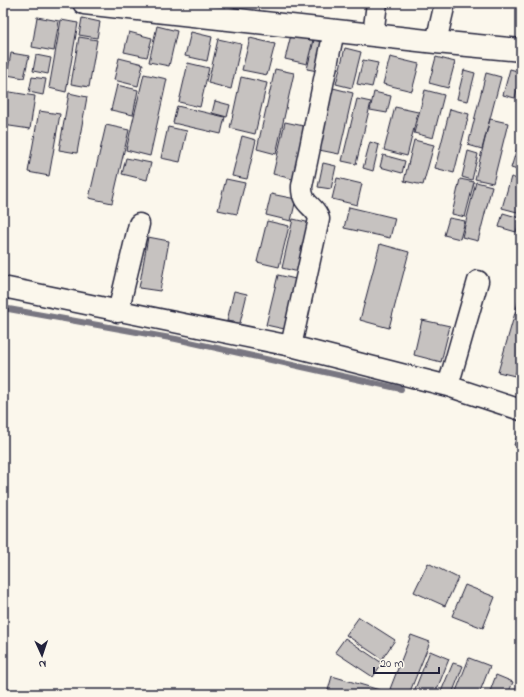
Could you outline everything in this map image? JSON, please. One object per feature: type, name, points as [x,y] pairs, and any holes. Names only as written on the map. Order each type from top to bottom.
[{"type":"street","points":[[84,3],[521,50]]},
{"type":"street","points":[[373,35],[377,3]]},
{"type":"street","points":[[436,42],[445,3]]},
{"type":"street","points":[[291,346],[318,219],[317,213],[304,200],[302,186],[334,31]]},
{"type":"street","points":[[118,312],[139,224]]},
{"type":"street","points":[[448,386],[478,281]]},
{"type":"street","points":[[3,287],[118,312],[182,323],[291,346],[448,386],[521,410]]},
{"type":"building","points":[[37,17],[59,21],[54,51],[32,47]]},
{"type":"building","points":[[82,18],[100,22],[97,38],[79,35]]},
{"type":"building","points":[[61,20],[78,23],[66,92],[49,88]]},
{"type":"building","points":[[157,26],[177,31],[169,66],[149,62]]},
{"type":"building","points":[[129,32],[152,38],[147,57],[124,52]]},
{"type":"building","points":[[191,32],[212,37],[207,61],[185,56]]},
{"type":"building","points":[[291,35],[313,40],[307,64],[285,59]]},
{"type":"building","points":[[79,37],[97,40],[89,87],[71,84]]},
{"type":"building","points":[[250,38],[275,44],[267,75],[242,70]]},
{"type":"building","points":[[218,39],[241,44],[231,89],[208,83]]},
{"type":"building","points":[[314,40],[330,44],[323,72],[307,69]]},
{"type":"building","points":[[345,48],[361,52],[352,88],[336,84]]},
{"type":"building","points":[[11,53],[29,56],[24,78],[7,75]]},
{"type":"building","points":[[36,55],[51,58],[48,74],[33,71]]},
{"type":"building","points":[[390,57],[419,64],[412,91],[383,84]]},
{"type":"building","points":[[436,57],[455,62],[448,88],[429,83]]},
{"type":"building","points":[[119,58],[143,64],[138,86],[114,80]]},
{"type":"building","points":[[363,60],[378,63],[372,87],[357,84]]},
{"type":"building","points":[[188,63],[209,68],[200,107],[179,102]]},
{"type":"building","points":[[275,69],[294,73],[276,154],[257,149]]},
{"type":"building","points":[[510,69],[521,72],[515,98],[503,95]]},
{"type":"building","points":[[464,70],[475,73],[468,101],[457,99]]},
{"type":"building","points":[[486,73],[501,77],[482,149],[468,145]]},
{"type":"building","points":[[144,74],[167,79],[150,156],[126,150]]},
{"type":"building","points":[[32,77],[46,79],[43,95],[29,92]]},
{"type":"building","points":[[241,77],[267,83],[255,134],[230,128]]},
{"type":"building","points":[[117,85],[138,90],[133,115],[111,110]]},
{"type":"building","points":[[333,88],[353,93],[339,154],[319,150]]},
{"type":"building","points":[[425,90],[444,95],[433,138],[414,133]]},
{"type":"building","points":[[4,91],[35,96],[30,129],[3,125]]},
{"type":"building","points":[[374,92],[391,96],[387,113],[370,110]]},
{"type":"building","points":[[69,93],[87,97],[77,153],[59,150]]},
{"type":"building","points":[[357,99],[371,102],[356,164],[342,161]]},
{"type":"building","points":[[215,101],[230,105],[227,117],[212,113]]},
{"type":"building","points":[[177,106],[225,117],[221,134],[173,123]]},
{"type":"building","points":[[395,107],[418,112],[407,156],[384,150]]},
{"type":"building","points":[[450,109],[469,114],[454,173],[435,168]]},
{"type":"building","points":[[39,111],[60,114],[49,176],[28,172]]},
{"type":"building","points":[[490,119],[508,123],[493,183],[475,179]]},
{"type":"building","points":[[285,122],[313,128],[300,181],[273,174]]},
{"type":"building","points":[[106,125],[129,130],[112,203],[89,198]]},
{"type":"building","points":[[168,127],[187,131],[180,162],[161,158]]},
{"type":"building","points":[[521,135],[521,171],[511,168]]},
{"type":"building","points":[[242,136],[256,140],[247,179],[232,176]]},
{"type":"building","points":[[414,140],[434,145],[423,185],[404,181]]},
{"type":"building","points":[[370,142],[379,145],[373,171],[363,168]]},
{"type":"building","points":[[468,151],[478,154],[472,180],[462,177]]},
{"type":"building","points":[[383,155],[405,161],[402,173],[380,167]]},
{"type":"building","points":[[126,158],[151,163],[147,180],[122,174]]},
{"type":"building","points":[[323,163],[336,166],[331,189],[318,187]]},
{"type":"building","points":[[511,177],[521,180],[521,213],[502,208]]},
{"type":"building","points":[[337,178],[362,184],[357,205],[332,199]]},
{"type":"building","points":[[226,179],[245,183],[237,214],[218,210]]},
{"type":"building","points":[[460,179],[474,182],[465,217],[452,214]]},
{"type":"building","points":[[476,182],[492,186],[478,241],[462,237]]},
{"type":"building","points":[[271,194],[296,199],[291,221],[266,215]]},
{"type":"building","points":[[349,207],[395,218],[390,238],[344,228]]},
{"type":"building","points":[[503,213],[520,218],[516,232],[499,227]]},
{"type":"building","points":[[449,218],[465,221],[460,239],[444,235]]},
{"type":"building","points":[[293,219],[315,224],[303,273],[282,268]]},
{"type":"building","points":[[267,221],[289,226],[279,267],[257,262]]},
{"type":"building","points":[[148,237],[169,241],[160,291],[139,288]]},
{"type":"building","points":[[380,244],[409,252],[389,328],[360,320]]},
{"type":"building","points":[[278,275],[300,280],[289,330],[266,325]]},
{"type":"building","points":[[234,291],[247,294],[240,323],[227,321]]},
{"type":"building","points":[[521,292],[521,354],[515,376],[498,372]]},
{"type":"building","points":[[422,320],[450,326],[441,362],[414,355]]},
{"type":"building","points":[[521,424],[521,447],[514,445]]},
{"type":"building","points":[[428,563],[458,578],[445,606],[414,592]]},
{"type":"building","points":[[465,585],[495,597],[483,628],[452,616]]},
{"type":"building","points":[[359,617],[395,640],[382,659],[346,635]]},
{"type":"building","points":[[411,635],[430,642],[409,694],[403,694],[390,689]]},
{"type":"building","points":[[345,638],[382,663],[373,677],[335,652]]},
{"type":"building","points":[[430,651],[449,659],[435,694],[413,694]]},
{"type":"building","points":[[469,658],[490,666],[479,694],[455,694]]},
{"type":"building","points":[[453,663],[463,666],[452,694],[440,694]]},
{"type":"building","points":[[496,675],[513,682],[508,694],[489,694]]},
{"type":"building","points":[[332,676],[383,691],[382,694],[327,694]]},
{"type":"waterway","points":[[3,308],[176,339],[401,389]]}]
